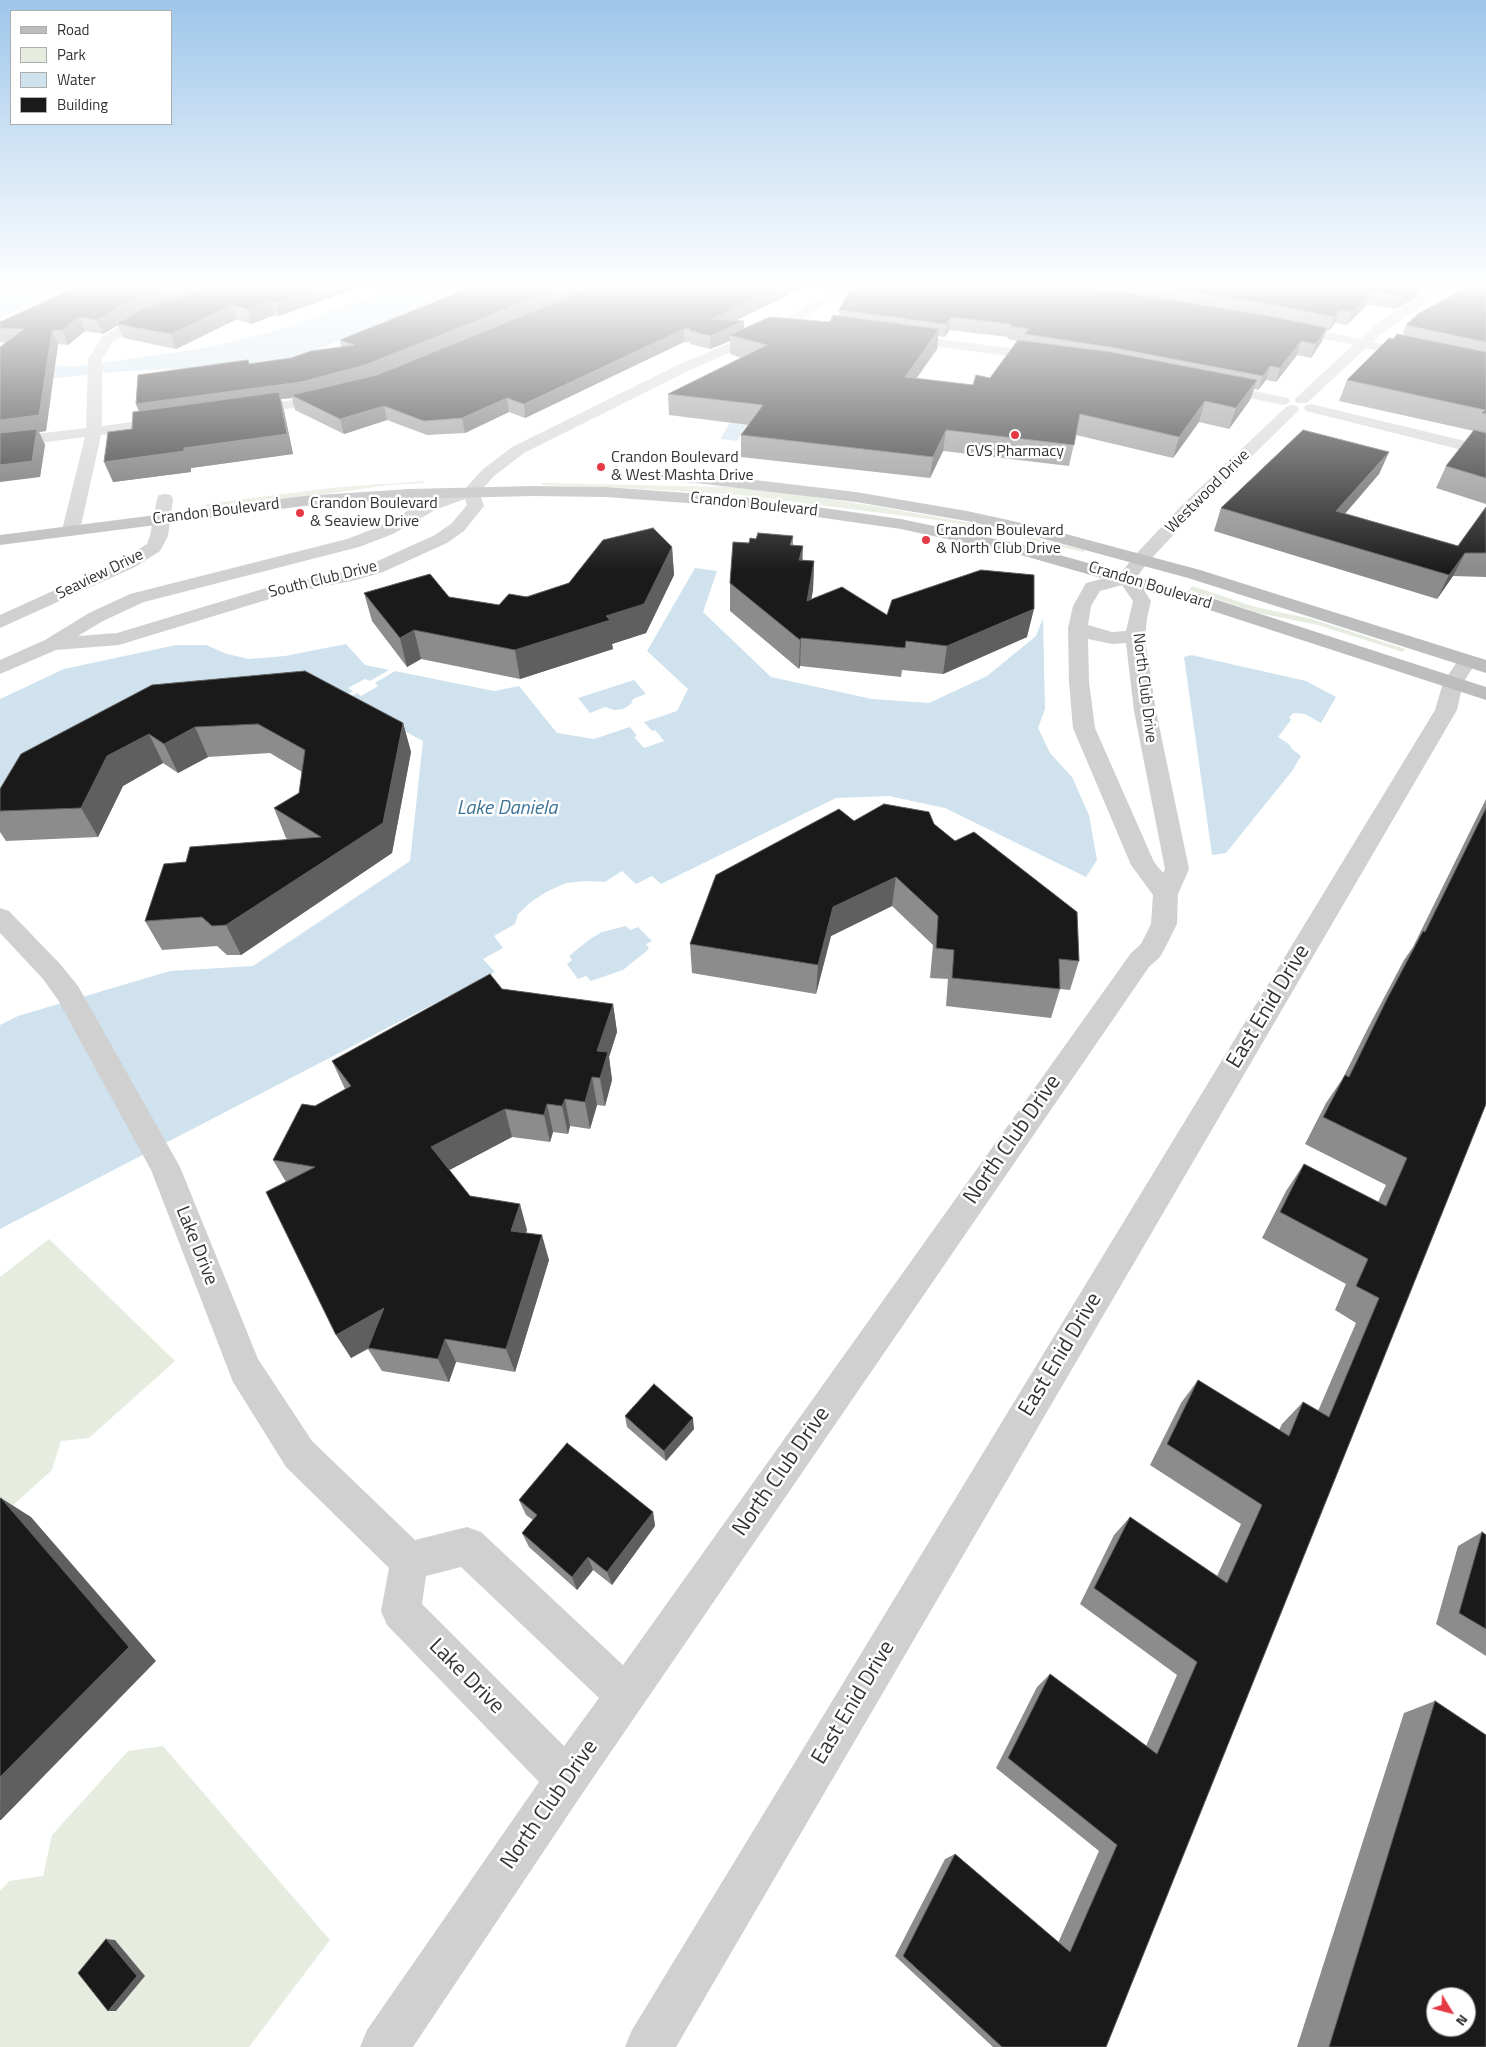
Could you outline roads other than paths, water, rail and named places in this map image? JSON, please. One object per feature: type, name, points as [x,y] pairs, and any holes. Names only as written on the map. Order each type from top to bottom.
[{"type":"main road","points":[[470,473],[515,473]]},
{"type":"main road","name":"Crandon Boulevard","points":[[636,475],[696,478],[783,487],[918,507],[1040,532],[1142,558],[1469,670],[1486,694]]},
{"type":"main road","name":"Crandon Boulevard","points":[[0,540],[310,500],[471,492],[597,492],[754,503],[826,512],[971,538],[1469,670]]},
{"type":"main road","name":"Crandon Boulevard","points":[[156,500],[185,497]]},
{"type":"main road","points":[[56,513],[93,508]]},
{"type":"street","points":[[71,530],[94,432],[95,381]]},
{"type":"street","points":[[471,492],[488,473],[518,450],[659,381]]},
{"type":"street","name":"Westwood Drive","points":[[1127,578],[1142,558],[1214,483],[1322,381]]},
{"type":"street","points":[[1202,384],[1486,451]]},
{"type":"street","points":[[229,413],[306,402],[340,393]]},
{"type":"street","points":[[0,443],[181,420]]},
{"type":"street","name":"South Club Drive","points":[[0,668],[52,644],[96,617],[137,598],[223,574],[352,543],[387,530],[429,506],[471,492],[476,506],[469,515],[441,538],[377,568],[283,589],[119,639],[52,644]]},
{"type":"street","name":"Seaview Drive","points":[[0,622],[129,563],[154,547],[160,536],[162,518],[156,500]]},
{"type":"street","points":[[387,530],[385,538],[390,543],[399,546],[424,547]]},
{"type":"street","points":[[1127,578],[1093,587],[1082,606],[1078,628],[1079,682],[1084,728],[1143,865],[1166,894]]},
{"type":"street","name":"North Club Drive","points":[[384,2047],[568,1779],[1140,960],[1151,950],[1164,924],[1166,894],[1177,869],[1145,711],[1136,634],[1137,618],[1142,601],[1127,578]]},
{"type":"street","points":[[1078,628],[1095,635],[1112,638],[1124,638],[1136,634]]},
{"type":"street","name":"East Enid Drive","points":[[649,2047],[1469,670]]},
{"type":"street","name":"Lake Drive","points":[[0,917],[52,972],[68,993],[165,1167],[245,1370],[299,1454],[409,1561],[401,1611],[568,1779]]},
{"type":"street","points":[[409,1561],[467,1546],[626,1696]]},
{"type":"water","points":[[0,381],[33,381],[0,384]]},
{"type":"water","points":[[730,423],[747,425],[737,441],[720,439]]},
{"type":"water","name":"Lake Daniela","points":[[695,568],[717,571],[703,612],[771,677],[872,699],[929,703],[987,676],[1036,636],[1043,618],[1045,709],[1038,728],[1050,753],[1072,777],[1089,815],[1097,860],[1086,877],[945,808],[889,796],[836,798],[661,884],[652,876],[636,884],[622,871],[605,882],[566,883],[546,892],[531,902],[518,914],[515,924],[494,936],[503,948],[483,959],[495,972],[0,1229],[0,1025],[18,1016],[170,971],[253,966],[410,861],[423,741],[324,688],[0,808],[0,699],[64,669],[176,645],[206,645],[227,654],[249,659],[285,656],[346,644],[365,665],[494,691],[519,686],[557,733],[594,739],[677,711],[688,689],[647,651]]},
{"type":"water","points":[[1191,655],[1306,681],[1336,697],[1321,723],[1305,714],[1294,713],[1289,717],[1291,720],[1278,737],[1301,756],[1292,771],[1226,853],[1212,855],[1184,657]]},
{"type":"water","points":[[634,680],[646,694],[633,699],[631,704],[623,709],[614,710],[605,707],[590,713],[578,698]]},
{"type":"water","points":[[626,926],[630,930],[638,927],[652,941],[646,944],[649,949],[623,970],[591,981],[586,976],[578,979],[567,964],[572,960],[569,956],[602,932]]},
{"type":"place","name":"CVS Pharmacy","points":[[1015,435]]},
{"type":"place","name":"Crandon Boulevard & West Mashta Drive","points":[[601,467]]},
{"type":"place","name":"Crandon Boulevard & Seaview Drive","points":[[300,513]]},
{"type":"place","name":"Crandon Boulevard & North Club Drive","points":[[926,540]]}]
